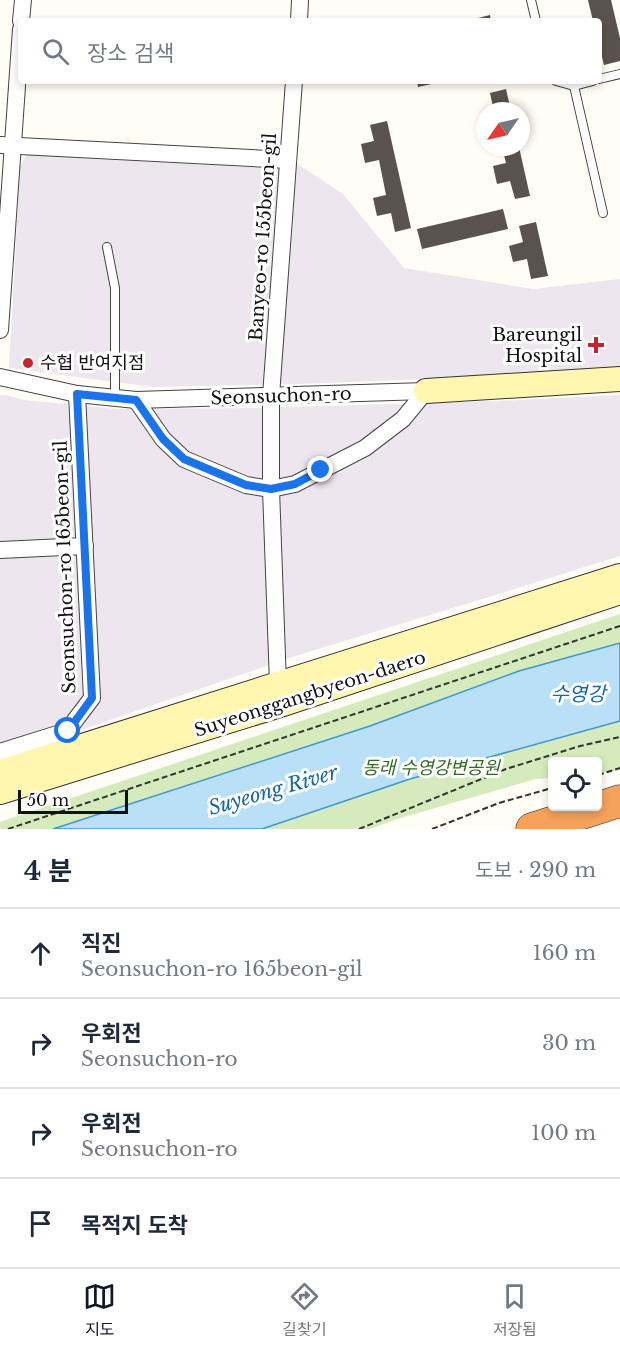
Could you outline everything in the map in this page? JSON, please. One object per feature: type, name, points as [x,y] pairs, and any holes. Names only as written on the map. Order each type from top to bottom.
[{"type":"highway","points":[[532,829],[620,801]]},
{"type":"highway","points":[[604,829],[620,824]]},
{"type":"main road","name":"Seonsuchon-ro","points":[[426,391],[620,379]]},
{"type":"main road","name":"Suyeonggangbyeon-daero","points":[[0,772],[620,576]]},
{"type":"main road","name":"Suyeonggangbyeon-daero","points":[[0,792],[283,704],[620,592]]},
{"type":"street","points":[[21,18],[23,0]]},
{"type":"street","points":[[299,18],[300,0]]},
{"type":"street","points":[[0,330],[7,145],[18,54]]},
{"type":"street","name":"Banyeo-ro 155beon-gil","points":[[279,684],[271,489],[271,396],[294,84]]},
{"type":"street","points":[[7,145],[288,160]]},
{"type":"street","name":"Seonsuchon-ro","points":[[0,377],[77,394],[136,400],[426,391]]},
{"type":"street","points":[[136,400],[163,439],[184,459],[246,485],[271,489],[295,484],[365,448],[403,419],[426,391]]},
{"type":"street","name":"Seonsuchon-ro 165beon-gil","points":[[0,752],[68,731],[92,698],[77,394]]},
{"type":"street","points":[[0,550],[85,546]]},
{"type":"lane","points":[[531,0],[535,18]]},
{"type":"lane","points":[[602,79],[620,74]]},
{"type":"lane","points":[[567,84],[574,86],[582,84]]},
{"type":"lane","points":[[574,86],[603,213]]},
{"type":"lane","points":[[107,247],[115,288],[115,399]]},
{"type":"path","points":[[9,829],[620,626]]},
{"type":"path","points":[[359,829],[506,769],[580,746],[620,737]]},
{"type":"path","points":[[602,773],[620,768]]},
{"type":"path","points":[[432,829],[499,803],[548,789]]},
{"type":"shaded area","points":[[28,153],[93,159],[269,168],[299,165],[343,194],[404,268],[533,289],[620,279],[620,366],[449,378],[153,387],[9,368],[20,166]]},
{"type":"shaded area","points":[[0,395],[24,400],[117,409],[253,408],[620,395],[620,556],[295,656],[0,758]]},
{"type":"green space","name":"동래 수영강변공원","points":[[620,614],[620,770],[602,772],[602,757],[548,757],[548,778],[536,779],[370,829],[0,829],[0,822]]},
{"type":"water","name":"수영강","points":[[620,643],[620,721],[410,779],[262,829],[53,829],[370,726],[519,671]]},
{"type":"building","points":[[588,0],[611,0],[620,38],[620,61],[604,65],[602,18],[592,18]]},
{"type":"building","points":[[506,89],[509,102],[492,102],[490,93]]},
{"type":"building","points":[[387,121],[411,228],[395,232],[391,213],[377,216],[373,198],[386,195],[379,160],[365,163],[361,144],[374,141],[370,125]]},
{"type":"building","points":[[504,156],[521,156],[530,196],[515,199],[510,181],[497,184],[493,166],[506,163]]},
{"type":"building","points":[[503,209],[508,229],[422,249],[417,229]]},
{"type":"building","points":[[536,222],[548,276],[531,279],[527,259],[513,262],[509,246],[523,242],[519,226]]},
{"type":"place","name":"Bareungil Hospital","points":[[596,345]]},
{"type":"place","name":"수협 반여지점","points":[[28,363]]},
{"type":"route","points":[[68,731],[92,698],[77,394],[136,400],[163,439],[184,459],[246,485],[271,489],[295,484],[321,470]]},
{"type":"water label","name":"Suyeong River","points":[[273,790]]}]
